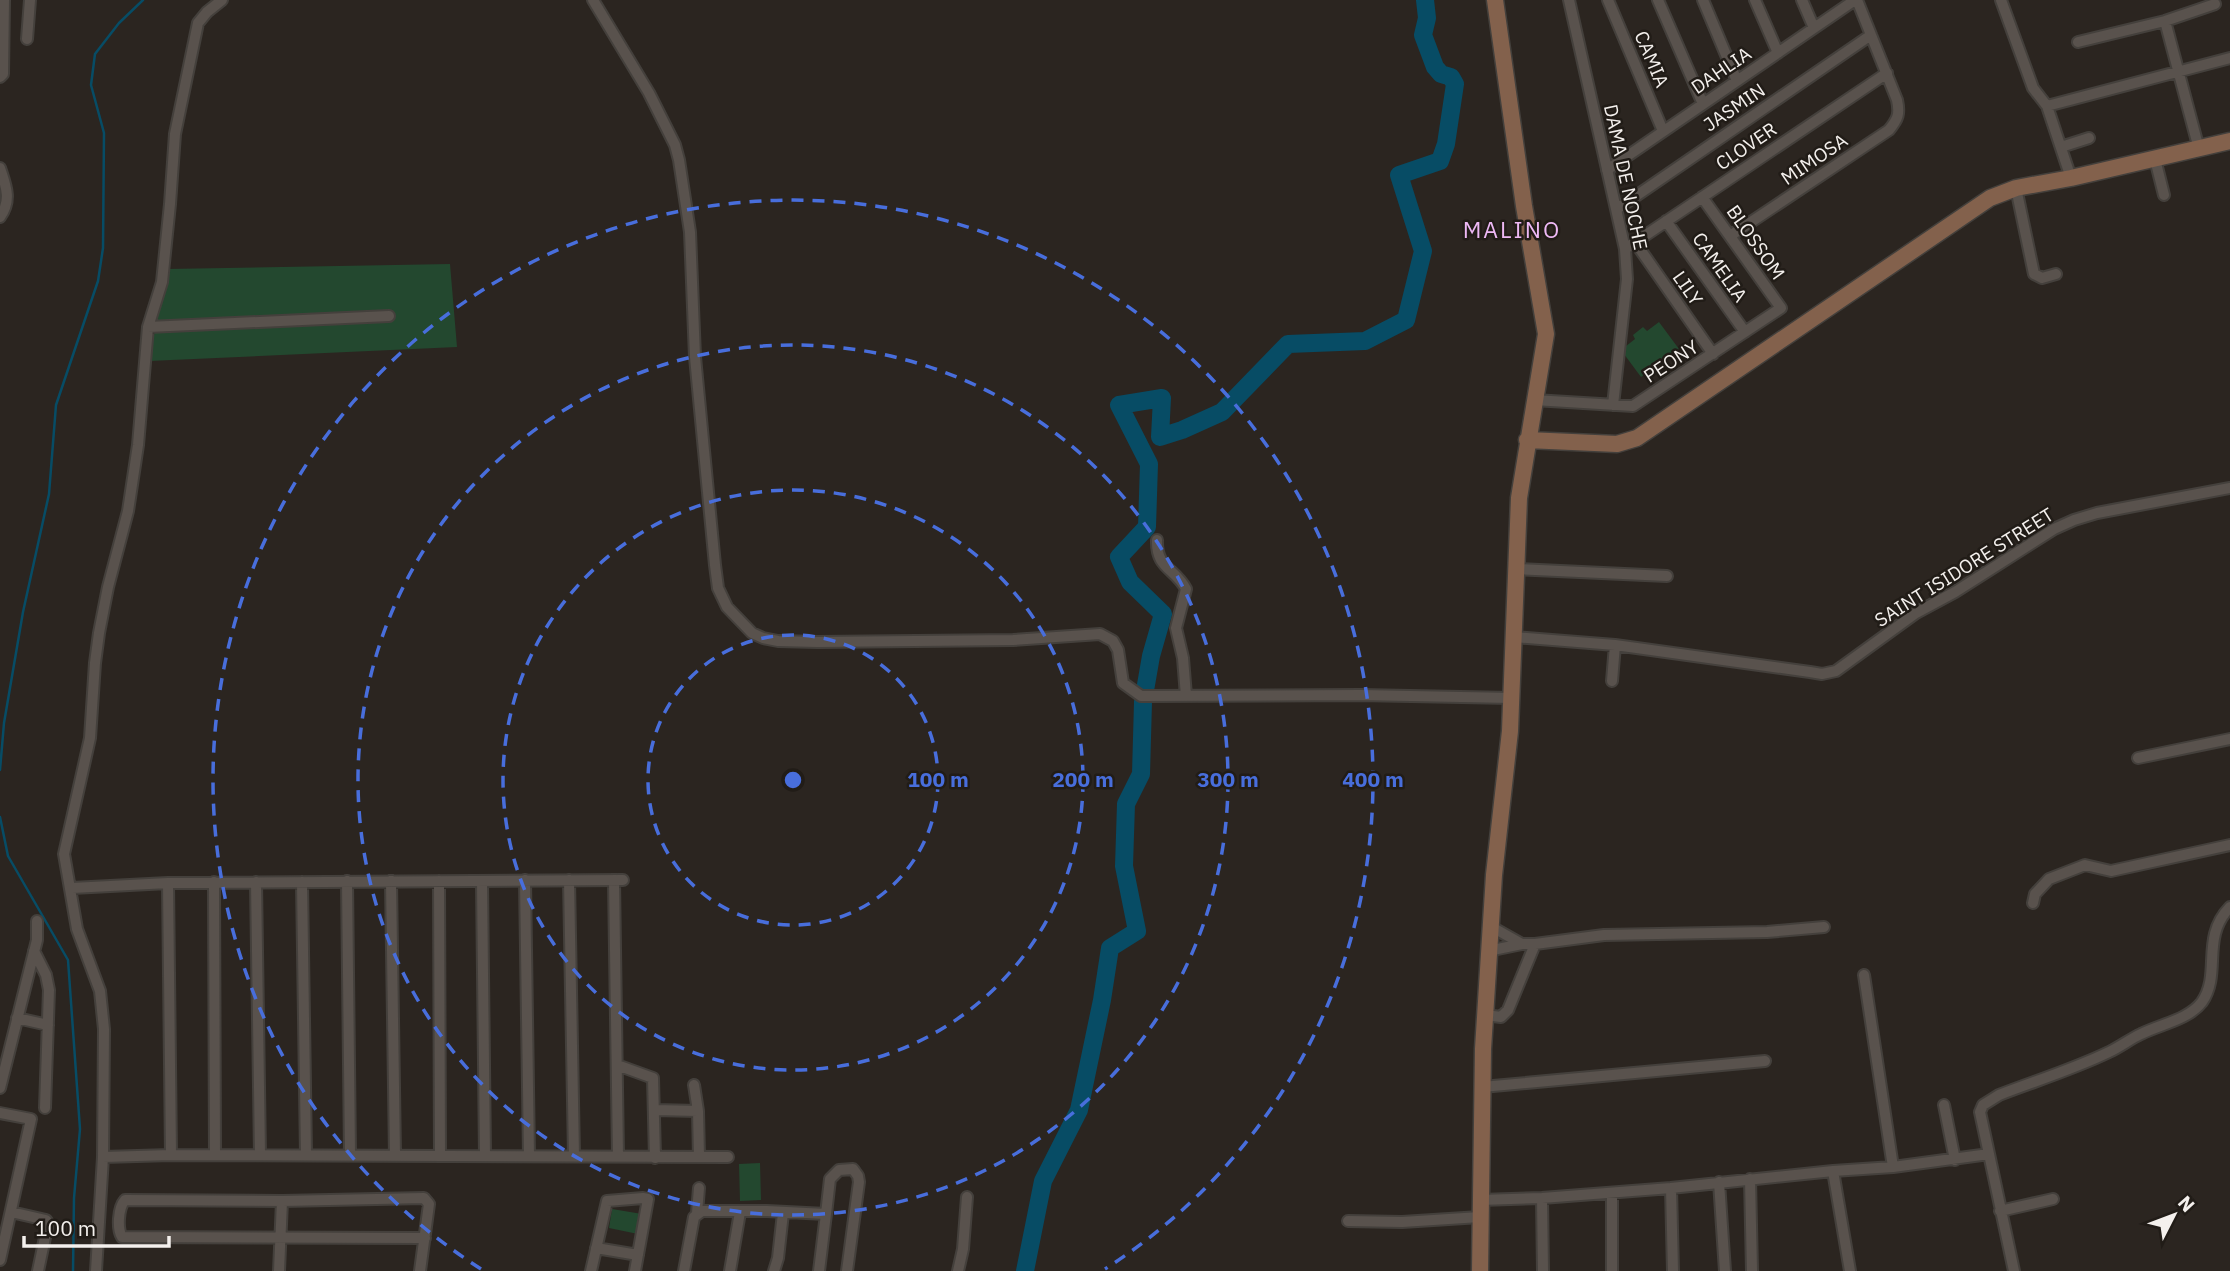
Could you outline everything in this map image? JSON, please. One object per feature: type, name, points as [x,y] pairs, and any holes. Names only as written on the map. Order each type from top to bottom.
[{"type":"street","points":[[0,77],[3,74],[4,0]]},
{"type":"street","points":[[27,40],[30,0]]},
{"type":"street","points":[[96,1271],[103,1157],[104,1030],[100,991],[76,929],[72,888],[64,854],[90,738],[94,663],[99,634],[128,511],[138,445],[148,327],[162,282],[174,134],[198,23],[222,0]]},
{"type":"street","points":[[593,0],[649,93],[675,145],[679,159],[690,232],[695,357],[718,588],[727,607],[752,633],[778,641],[1013,640],[1100,634],[1113,641],[1118,650],[1123,683],[1141,696],[1360,695],[1511,698]]},
{"type":"street","points":[[1480,1271],[1482,1087],[1488,951],[1511,698],[1519,498],[1534,400],[1546,345],[1546,324],[1524,206],[1495,0]]},
{"type":"street","name":"DAMA DE NOCHE","points":[[1569,0],[1625,249],[1627,279],[1613,405]]},
{"type":"street","name":"CAMIA","points":[[1608,0],[1663,131]]},
{"type":"street","points":[[1658,0],[1703,104]]},
{"type":"street","points":[[1703,0],[1737,81]]},
{"type":"street","points":[[1755,0],[1778,53]]},
{"type":"street","points":[[1802,0],[1814,28]]},
{"type":"street","points":[[1856,0],[1887,73]]},
{"type":"street","name":"DAHLIA","points":[[1607,170],[1856,0]]},
{"type":"street","points":[[2006,1],[2033,88],[2047,106],[2071,178]]},
{"type":"street","points":[[2078,42],[2165,21],[2215,5]]},
{"type":"street","points":[[2165,21],[2199,149]]},
{"type":"street","name":"JASMIN","points":[[1617,209],[1871,35]]},
{"type":"street","points":[[2047,106],[2230,58]]},
{"type":"street","name":"MIMOSA","points":[[1730,236],[1889,130],[1898,120],[1899,114],[1887,73]]},
{"type":"street","name":"CLOVER","points":[[1625,249],[1887,73]]},
{"type":"street","points":[[2061,147],[2089,138]]},
{"type":"street","points":[[1527,440],[1617,444],[1637,438],[1990,198],[2016,188],[2230,141]]},
{"type":"street","points":[[2155,159],[2164,195]]},
{"type":"street","points":[[0,168],[8,197],[0,217]]},
{"type":"street","points":[[2016,188],[2034,274],[2042,278],[2056,274]]},
{"type":"street","name":"BLOSSOM","points":[[1702,197],[1781,308]]},
{"type":"street","name":"CAMELIA","points":[[1666,221],[1745,332]]},
{"type":"street","name":"LILY","points":[[1635,242],[1713,354]]},
{"type":"street","name":"PEONY","points":[[1534,400],[1613,405],[1639,403],[1781,308]]},
{"type":"street","points":[[148,327],[389,316]]},
{"type":"street","name":"SAINT ISIDORE STREET","points":[[1514,637],[1615,645],[1829,673],[1859,656],[1916,613],[1955,592],[2054,530],[2097,513],[2230,488]]},
{"type":"street","points":[[1157,540],[1160,560],[1170,573],[1182,581],[1186,589],[1176,628],[1183,658],[1186,696]]},
{"type":"street","points":[[1516,569],[1667,576]]},
{"type":"street","points":[[1612,681],[1615,645]]},
{"type":"street","points":[[2138,758],[2230,739]]},
{"type":"street","points":[[2033,903],[2035,894],[2049,878],[2085,865],[2111,871],[2230,845]]},
{"type":"street","points":[[524,880],[529,1156]]},
{"type":"street","points":[[569,880],[574,1156]]},
{"type":"street","points":[[72,888],[214,882],[619,880],[618,1156]]},
{"type":"street","points":[[347,881],[350,1156]]},
{"type":"street","points":[[391,881],[395,1156]]},
{"type":"street","points":[[439,881],[440,1156]]},
{"type":"street","points":[[482,881],[485,1156]]},
{"type":"street","points":[[214,882],[215,1155]]},
{"type":"street","points":[[256,882],[260,1155]]},
{"type":"street","points":[[302,882],[306,1155]]},
{"type":"street","points":[[168,883],[171,1155]]},
{"type":"street","points":[[2014,1271],[1980,1112],[1983,1105],[1999,1095],[2109,1052],[2141,1034],[2188,1015],[2202,1003],[2210,986],[2212,943],[2221,917],[2230,907]]},
{"type":"street","points":[[0,1088],[34,951],[37,921]]},
{"type":"street","points":[[1490,926],[1522,944]]},
{"type":"street","points":[[1488,951],[1522,944],[1604,935],[1767,932],[1824,927]]},
{"type":"street","points":[[1485,1015],[1501,1017],[1508,1010],[1535,944]]},
{"type":"street","points":[[34,951],[46,975],[49,990],[45,1108]]},
{"type":"street","points":[[1864,975],[1894,1167]]},
{"type":"street","points":[[17,1018],[48,1025]]},
{"type":"street","points":[[1482,1087],[1765,1061]]},
{"type":"street","points":[[617,1065],[652,1076],[655,1157]]},
{"type":"street","points":[[694,1085],[698,1111],[699,1157]]},
{"type":"street","points":[[1944,1105],[1955,1160]]},
{"type":"street","points":[[654,1110],[698,1111]]},
{"type":"street","points":[[0,1113],[30,1119],[0,1260]]},
{"type":"street","points":[[1348,1221],[1402,1222],[1542,1198],[1894,1167],[1989,1154]]},
{"type":"street","points":[[103,1157],[728,1157]]},
{"type":"street","points":[[819,1271],[830,1179],[839,1170],[853,1169],[859,1182],[847,1271]]},
{"type":"street","points":[[1833,1171],[1850,1271]]},
{"type":"street","points":[[1750,1179],[1752,1271]]},
{"type":"street","points":[[1719,1182],[1725,1271]]},
{"type":"street","points":[[684,1271],[697,1213],[699,1188]]},
{"type":"street","points":[[1671,1188],[1673,1271]]},
{"type":"street","points":[[1612,1193],[1612,1271]]},
{"type":"street","points":[[958,1271],[963,1249],[967,1197]]},
{"type":"street","points":[[421,1271],[425,1238],[429,1204],[424,1198],[125,1200],[121,1205],[119,1232],[122,1237],[425,1238]]},
{"type":"street","points":[[591,1271],[607,1201],[643,1198],[648,1199],[635,1271]]},
{"type":"street","points":[[1542,1198],[1543,1271]]},
{"type":"street","points":[[2000,1211],[2053,1199]]},
{"type":"street","points":[[279,1271],[282,1201]]},
{"type":"street","points":[[11,1212],[46,1220],[48,1223],[38,1271]]},
{"type":"street","points":[[730,1271],[740,1212]]},
{"type":"street","points":[[697,1213],[826,1214]]},
{"type":"street","points":[[774,1271],[783,1213]]},
{"type":"street","points":[[596,1248],[638,1255]]},
{"type":"green space","points":[[450,264],[457,347],[149,361],[167,269]]},
{"type":"green space","points":[[1659,322],[1679,349],[1641,377],[1621,350],[1635,339],[1633,335],[1643,327],[1647,331]]},
{"type":"green space","points":[[760,1163],[761,1200],[740,1201],[739,1164]]},
{"type":"green space","points":[[612,1209],[642,1214],[638,1234],[609,1228]]},
{"type":"waterway","points":[[0,770],[4,723],[23,612],[49,494],[56,405],[98,281],[103,248],[104,133],[91,85],[95,54],[119,23],[143,0]]},
{"type":"waterway","points":[[1025,1271],[1043,1181],[1079,1110],[1110,948],[1137,931],[1124,866],[1126,804],[1141,774],[1143,702],[1151,656],[1163,614],[1130,582],[1119,557],[1147,527],[1149,464],[1119,405],[1162,398],[1160,437],[1222,412],[1288,344],[1365,341],[1406,320],[1423,251],[1399,175],[1440,161],[1446,144],[1455,84],[1451,77],[1441,74],[1435,67],[1423,35],[1427,18],[1425,0]]},
{"type":"waterway","points":[[0,817],[8,856],[68,960],[80,1129],[74,1198],[73,1271]]},
{"type":"district","name":"MALINO","points":[[1512,229]]}]
